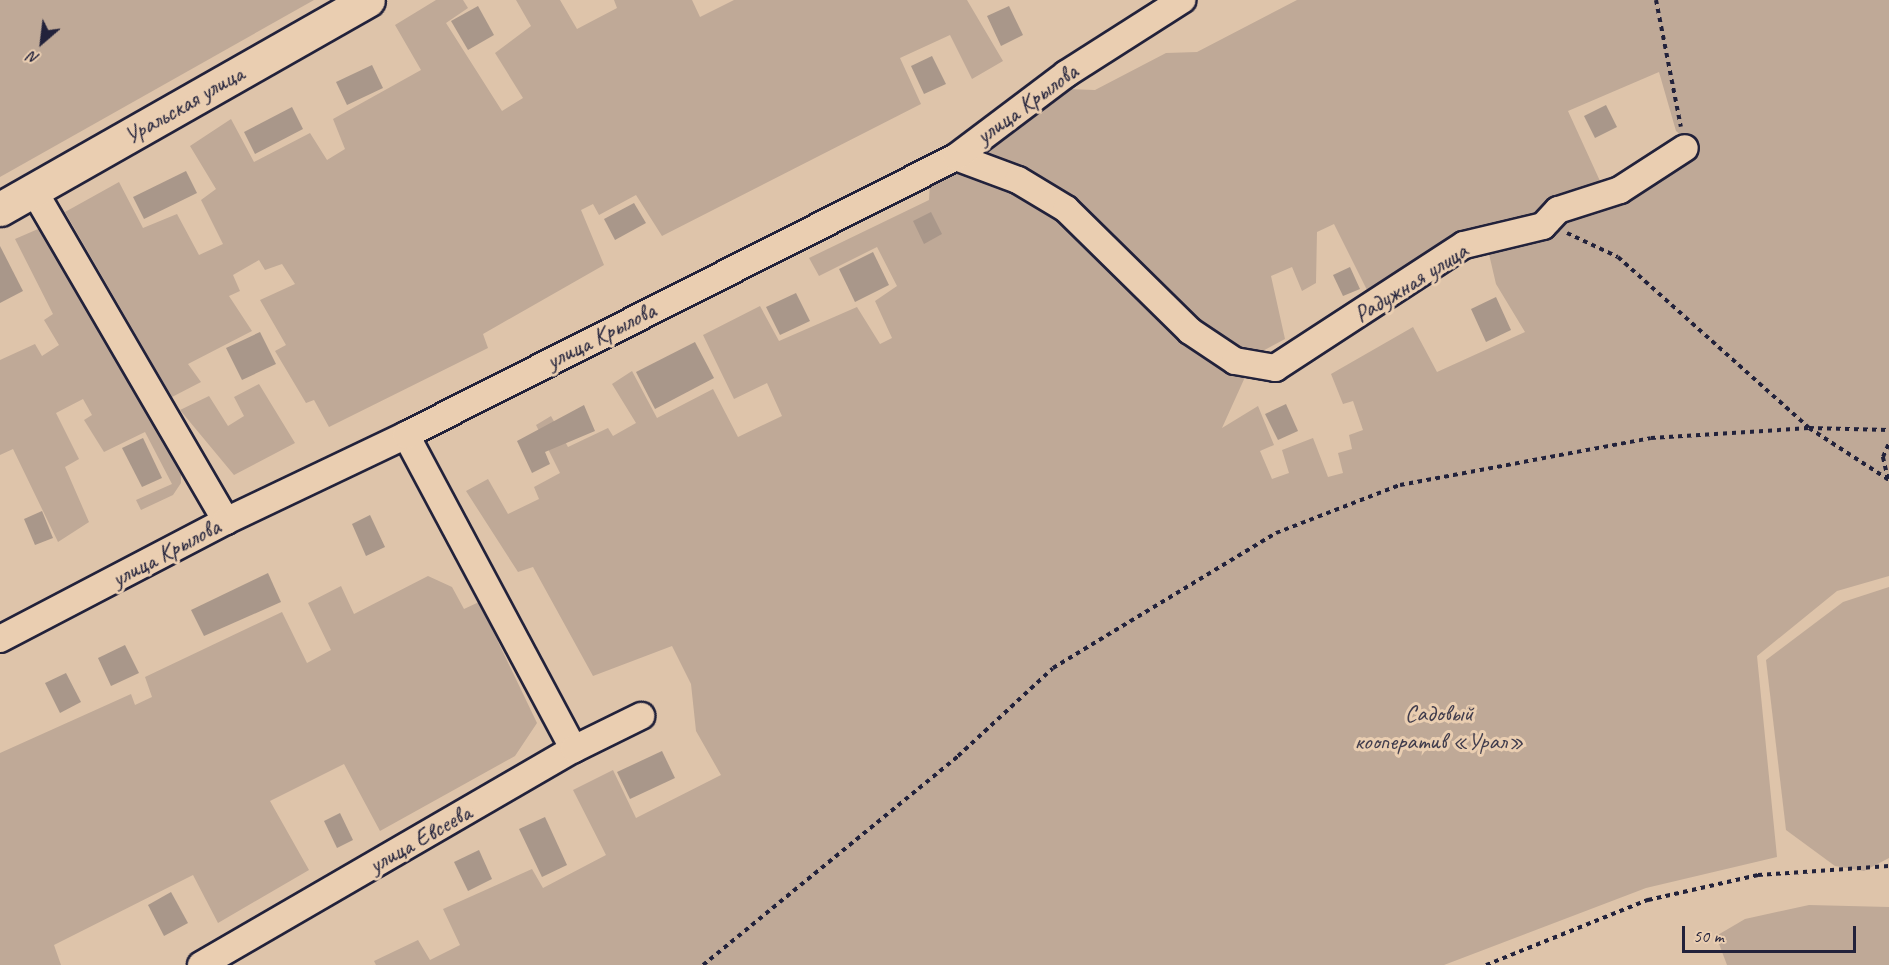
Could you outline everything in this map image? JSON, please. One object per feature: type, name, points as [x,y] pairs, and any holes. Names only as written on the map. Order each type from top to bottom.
[{"type":"main road","name":"Уральская улица","points":[[0,209],[368,0]]},
{"type":"street","name":"улица Крылова","points":[[0,639],[226,521],[406,435],[956,157],[1066,74],[1182,0]]},
{"type":"street","name":"Радужная улица","points":[[956,157],[1018,180],[1066,209],[1190,331],[1235,361],[1275,368],[1464,245],[1543,226],[1558,210],[1620,190],[1685,148]]},
{"type":"street","points":[[34,191],[226,521]]},
{"type":"street","points":[[406,435],[574,749]]},
{"type":"street","name":"улица Евсеева","points":[[201,965],[574,749],[640,716]]},
{"type":"path","points":[[1656,0],[1685,148]]},
{"type":"path","points":[[1543,226],[1618,256],[1809,428],[1888,480]]},
{"type":"path","points":[[704,965],[958,756],[1053,668],[1276,532],[1411,483],[1651,438],[1809,428],[1889,430]]},
{"type":"path","points":[[1888,480],[1883,457],[1889,443]]},
{"type":"path","points":[[1486,965],[1648,900],[1758,874],[1889,866]]},
{"type":"green space","points":[[0,0],[314,0],[0,177]]},
{"type":"green space","points":[[436,0],[463,0],[468,8],[446,23],[502,111],[523,98],[495,53],[531,26],[516,0],[560,0],[577,29],[617,8],[614,0],[692,0],[700,17],[734,0],[967,0],[1003,61],[972,79],[950,35],[900,58],[921,104],[662,236],[636,195],[599,215],[593,204],[581,210],[604,265],[483,334],[488,348],[329,427],[314,400],[306,403],[275,351],[286,345],[260,300],[295,284],[282,264],[265,270],[259,260],[233,275],[240,291],[229,296],[252,331],[188,364],[201,382],[172,397],[65,212],[119,182],[143,228],[177,214],[199,255],[223,244],[201,200],[216,189],[190,146],[231,119],[254,162],[310,133],[327,160],[345,149],[333,119],[421,70],[395,25]]},
{"type":"green space","name":"Садовый кооператив «Урал»","points":[[1297,0],[1889,0],[1889,576],[1837,591],[1757,656],[1777,857],[1646,888],[1444,965],[376,965],[374,961],[418,940],[430,960],[460,945],[443,909],[532,869],[543,888],[606,855],[573,790],[613,770],[636,818],[721,775],[696,731],[691,684],[672,646],[593,676],[533,567],[518,572],[466,491],[488,479],[508,514],[539,499],[534,487],[560,473],[536,425],[551,416],[568,447],[608,428],[613,436],[636,423],[612,384],[632,371],[657,418],[713,389],[738,437],[782,416],[767,383],[734,399],[703,335],[760,306],[779,341],[857,307],[880,344],[892,338],[875,301],[897,286],[877,247],[819,276],[809,258],[929,200],[930,182],[963,170],[1067,89],[1095,90],[1166,53],[1197,52]],"holes":[[[1659,72],[1676,131],[1694,146],[1686,163],[1624,203],[1567,220],[1546,237],[1489,254],[1496,284],[1525,332],[1437,372],[1413,327],[1331,374],[1343,404],[1353,401],[1363,430],[1349,435],[1352,449],[1338,453],[1343,473],[1328,477],[1313,438],[1282,450],[1289,473],[1272,479],[1260,451],[1274,445],[1258,406],[1222,428],[1255,355],[1285,339],[1271,276],[1292,267],[1302,291],[1316,283],[1317,232],[1334,224],[1369,294],[1537,217],[1559,196],[1600,181],[1568,111]]]},
{"type":"green space","points":[[45,226],[181,465],[181,483],[173,495],[141,510],[136,500],[172,484],[145,432],[104,452],[84,420],[92,415],[83,399],[56,413],[79,459],[65,467],[89,522],[58,542],[13,449],[0,455],[0,360],[35,344],[42,356],[59,345],[44,320],[53,314],[15,239]]},
{"type":"green space","points":[[259,384],[295,443],[234,475],[180,410],[209,396],[228,426],[244,416],[234,397]]},
{"type":"green space","points":[[428,576],[452,587],[464,609],[479,602],[537,723],[515,756],[380,831],[344,764],[270,801],[309,870],[218,923],[193,875],[54,945],[61,965],[0,965],[0,753],[131,694],[135,705],[152,697],[145,677],[282,612],[307,663],[331,650],[308,603],[341,586],[354,614]]},
{"type":"green space","points":[[1889,587],[1889,858],[1864,871],[1835,866],[1786,830],[1766,660],[1843,602]]},
{"type":"green space","points":[[1809,905],[1889,907],[1889,965],[1727,965],[1716,936],[1745,919]]},
{"type":"building","points":[[478,6],[494,35],[468,50],[451,21]]},
{"type":"building","points":[[1009,6],[1023,35],[1001,46],[987,16]]},
{"type":"building","points":[[932,56],[946,84],[924,94],[911,66]]},
{"type":"building","points":[[372,65],[383,88],[347,105],[336,82]]},
{"type":"building","points":[[1606,105],[1617,127],[1595,138],[1584,116]]},
{"type":"building","points":[[292,107],[303,129],[255,154],[244,132]]},
{"type":"building","points":[[186,171],[197,193],[144,219],[133,197]]},
{"type":"building","points":[[634,203],[646,223],[615,240],[604,219]]},
{"type":"building","points":[[931,212],[942,234],[924,244],[913,221]]},
{"type":"building","points":[[0,246],[23,291],[0,303]]},
{"type":"building","points":[[873,252],[889,285],[855,302],[839,269]]},
{"type":"building","points":[[1350,267],[1360,289],[1343,296],[1333,275]]},
{"type":"building","points":[[796,293],[810,321],[780,335],[766,307]]},
{"type":"building","points":[[1496,297],[1511,330],[1486,342],[1471,309]]},
{"type":"building","points":[[260,332],[276,364],[242,380],[226,348]]},
{"type":"building","points":[[695,342],[714,378],[655,409],[636,372]]},
{"type":"building","points":[[1286,404],[1298,431],[1278,440],[1265,414]]},
{"type":"building","points":[[584,405],[595,431],[545,452],[550,464],[532,473],[517,441]]},
{"type":"building","points":[[143,438],[162,478],[142,487],[122,448]]},
{"type":"building","points":[[42,511],[53,538],[35,545],[24,519]]},
{"type":"building","points":[[370,515],[385,547],[366,556],[352,524]]},
{"type":"building","points":[[268,573],[281,602],[204,636],[191,610]]},
{"type":"building","points":[[125,645],[139,673],[111,686],[98,658]]},
{"type":"building","points":[[66,673],[81,702],[60,713],[45,683]]},
{"type":"building","points":[[662,751],[675,778],[630,799],[617,772]]},
{"type":"building","points":[[340,813],[353,840],[337,848],[324,821]]},
{"type":"building","points":[[545,817],[567,865],[542,877],[519,829]]},
{"type":"building","points":[[479,850],[492,879],[468,891],[454,862]]},
{"type":"building","points":[[171,892],[188,923],[164,936],[148,905]]}]
